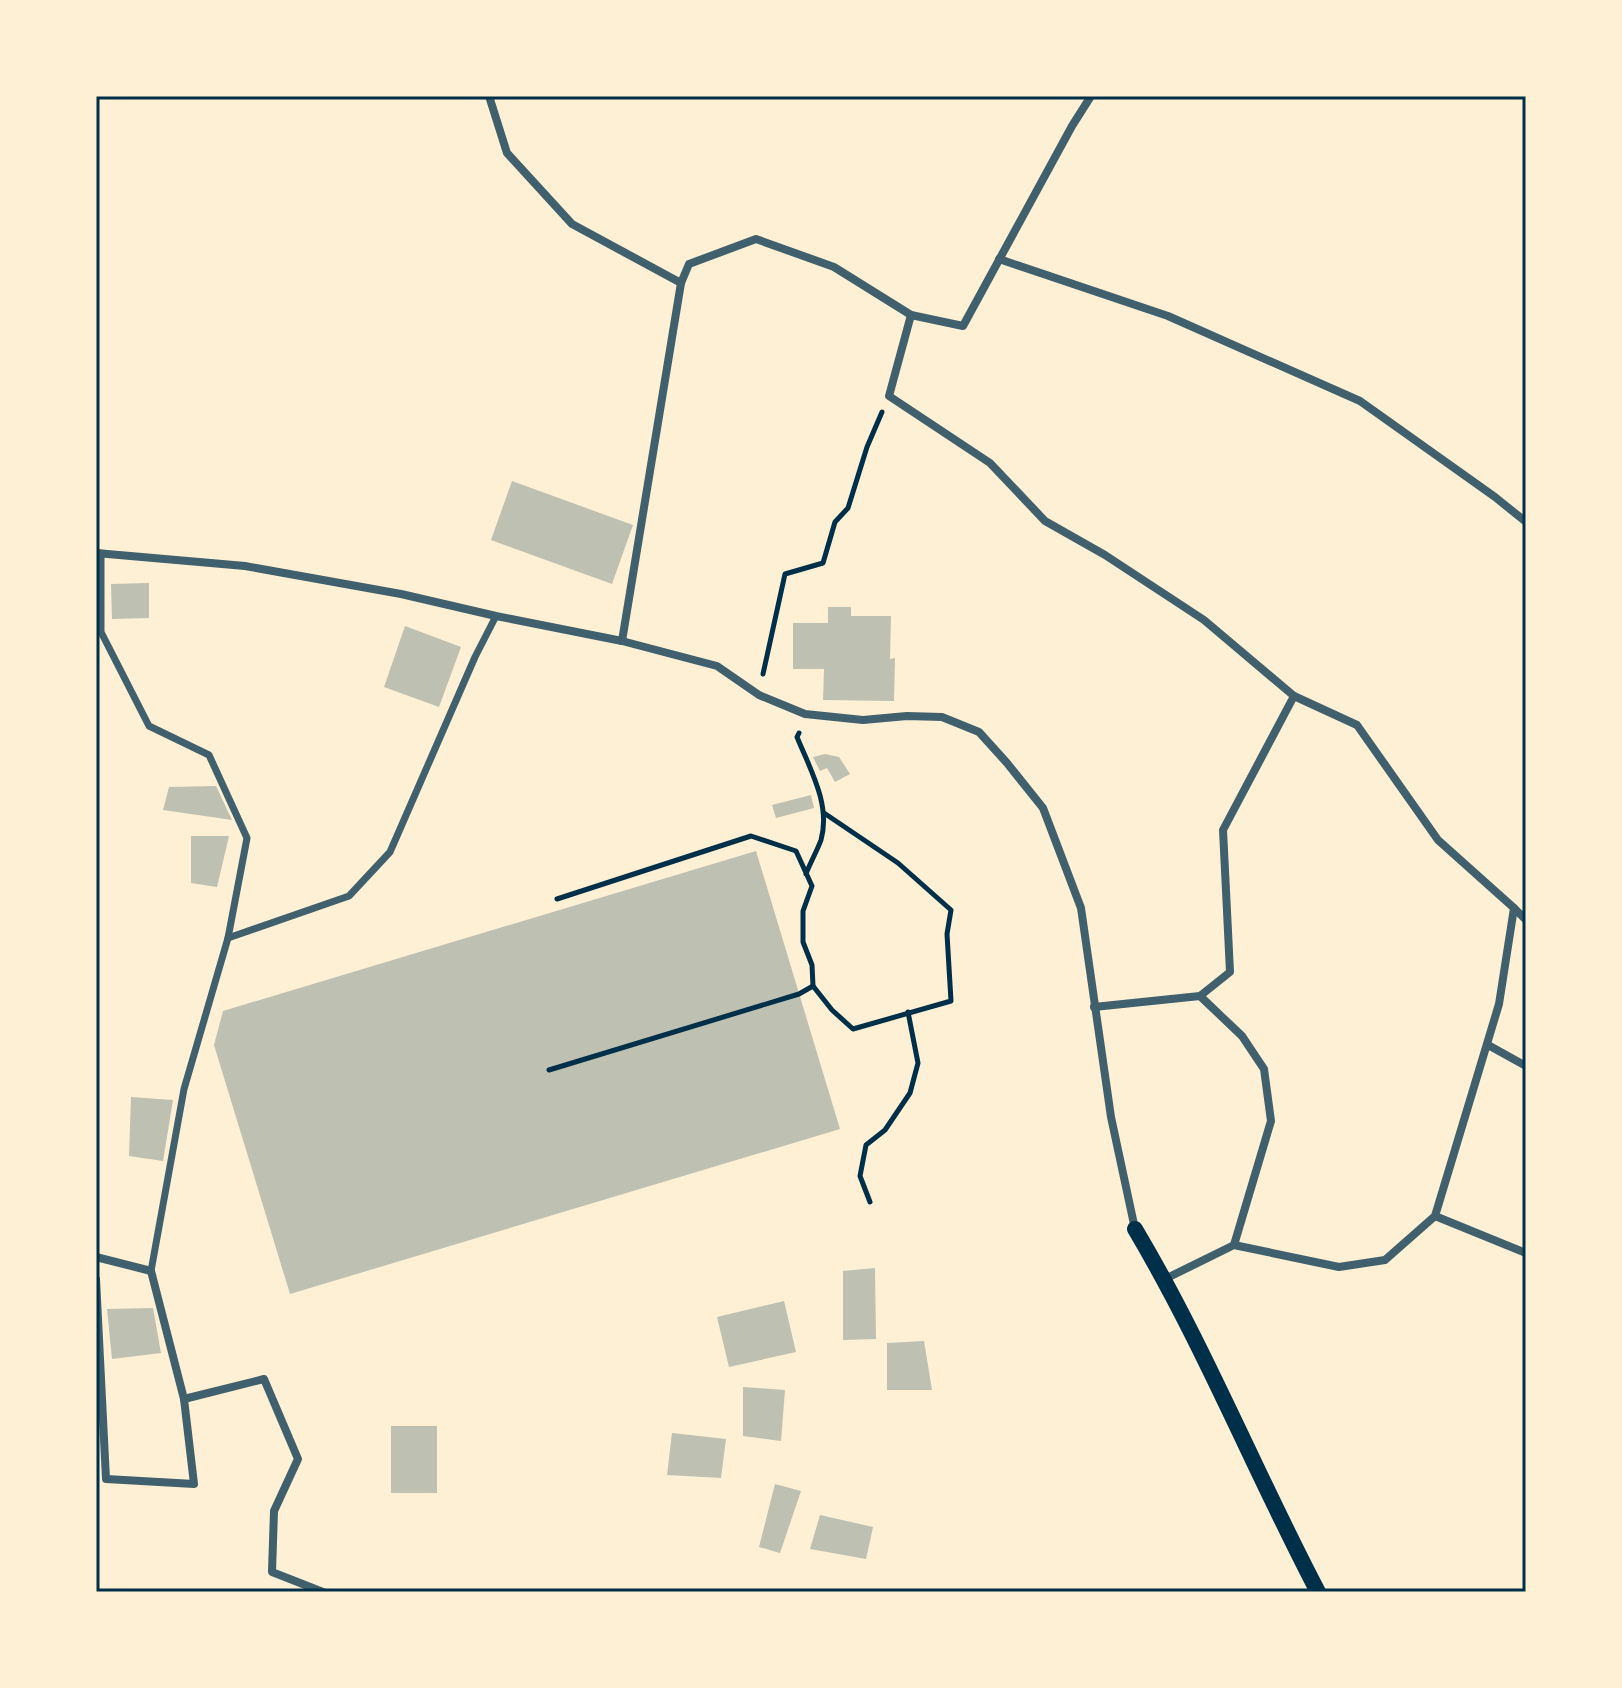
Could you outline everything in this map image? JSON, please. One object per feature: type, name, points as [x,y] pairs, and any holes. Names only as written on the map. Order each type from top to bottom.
[{"type":"main road","points":[[1135,1229],[1165,1279],[1318,1592]]},
{"type":"street","points":[[489,96],[507,153],[572,224],[681,283]]},
{"type":"street","points":[[622,641],[681,283],[689,264],[756,239],[834,267],[911,315],[963,326],[1091,96]]},
{"type":"street","points":[[999,259],[1168,316],[1360,401],[1526,522]]},
{"type":"street","points":[[911,315],[889,396],[990,463],[1045,521],[1105,555],[1204,620],[1294,696],[1357,725],[1438,840],[1526,920]]},
{"type":"street","points":[[96,1279],[106,1479],[194,1484],[184,1399],[151,1271],[184,1089],[228,938],[247,838],[209,755],[149,726],[101,632],[99,553],[245,566],[401,594],[622,641],[717,666],[759,695],[805,714],[863,720],[942,717],[979,732],[1043,808],[1081,908],[1111,1117],[1135,1229]]},
{"type":"street","points":[[228,938],[349,896],[390,852],[496,616]]},
{"type":"street","points":[[1094,1007],[1200,996],[1230,972],[1223,830],[1294,696]]},
{"type":"street","points":[[1165,1279],[1234,1245],[1339,1267],[1385,1260],[1435,1216],[1499,1004],[1514,908]]},
{"type":"street","points":[[1200,996],[1242,1036],[1264,1069],[1268,1095],[1271,1121],[1234,1245]]},
{"type":"street","points":[[1488,1045],[1526,1066]]},
{"type":"street","points":[[1435,1216],[1526,1253]]},
{"type":"street","points":[[96,1257],[151,1271]]},
{"type":"street","points":[[184,1399],[264,1379],[298,1459],[274,1511],[272,1572],[323,1592]]},
{"type":"path","points":[[759,695],[785,574],[823,563],[835,522],[848,508],[867,447],[889,396]]},
{"type":"path","points":[[805,714],[797,737],[824,813],[821,838],[805,875]]},
{"type":"path","points":[[557,899],[751,836],[796,851],[812,886],[803,911],[803,942],[812,965],[813,986],[832,1010],[853,1029],[951,1001],[947,934],[951,910],[898,863],[824,813]]},
{"type":"path","points":[[549,1070],[799,994],[813,986]]},
{"type":"path","points":[[870,1202],[860,1176],[866,1145],[885,1130],[910,1093],[918,1063],[908,1012]]},
{"type":"building","points":[[512,481],[633,525],[612,584],[491,540]]},
{"type":"building","points":[[149,583],[149,618],[112,619],[111,584]]},
{"type":"building","points":[[828,607],[851,607],[851,616],[891,616],[890,659],[895,658],[894,701],[823,700],[824,669],[793,669],[793,623],[828,623]]},
{"type":"building","points":[[405,626],[461,647],[439,707],[384,687]]},
{"type":"building","points":[[825,754],[839,757],[850,774],[835,782],[827,768],[820,771],[813,757]]},
{"type":"building","points":[[216,786],[232,820],[163,810],[169,787]]},
{"type":"building","points":[[811,795],[814,808],[776,818],[772,805]]},
{"type":"building","points":[[191,836],[229,836],[217,887],[191,883]]},
{"type":"building","points":[[756,851],[840,1129],[290,1294],[214,1045],[223,1011]]},
{"type":"building","points":[[131,1097],[173,1100],[163,1161],[129,1156]]},
{"type":"building","points":[[875,1268],[876,1339],[843,1340],[843,1271]]},
{"type":"building","points":[[784,1301],[796,1352],[729,1367],[717,1317]]},
{"type":"building","points":[[153,1308],[161,1353],[112,1359],[107,1309]]},
{"type":"building","points":[[924,1341],[932,1390],[887,1390],[887,1343]]},
{"type":"building","points":[[743,1387],[785,1390],[781,1441],[743,1436]]},
{"type":"building","points":[[391,1426],[437,1426],[437,1493],[391,1493]]},
{"type":"building","points":[[672,1433],[726,1439],[721,1478],[667,1475]]},
{"type":"building","points":[[775,1484],[801,1491],[780,1553],[759,1547]]},
{"type":"building","points":[[820,1515],[873,1527],[866,1559],[810,1549]]}]
